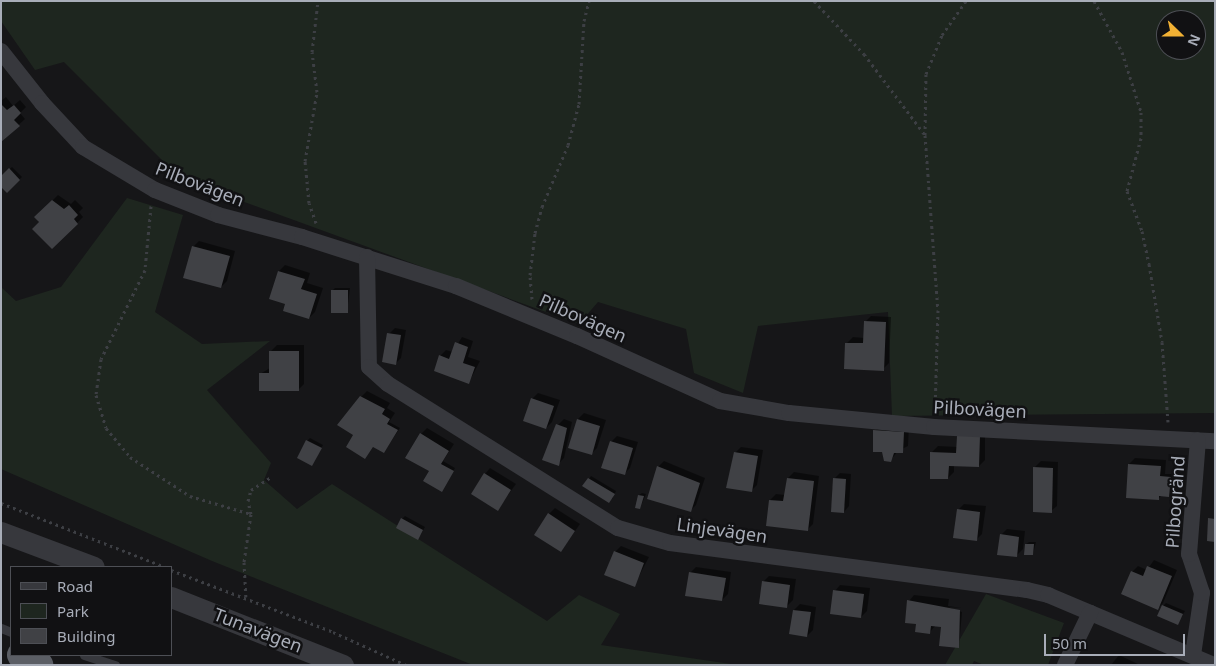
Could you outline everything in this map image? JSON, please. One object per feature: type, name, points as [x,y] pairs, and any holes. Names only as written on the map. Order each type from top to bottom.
[{"type":"highway","points":[[23,656],[39,665]]},
{"type":"street","name":"Pilbovägen","points":[[1,51],[48,110],[83,147],[154,190],[218,215],[323,243],[367,257],[534,317],[728,403],[789,413],[934,427],[1207,440]]},
{"type":"street","name":"Linjevägen","points":[[367,257],[369,368],[388,384],[618,528],[670,543],[1027,590],[1090,612],[1214,665]]},
{"type":"street","name":"Pilbogränd","points":[[1192,655],[1202,593],[1190,554],[1207,440]]},
{"type":"street","points":[[1,532],[91,566]]},
{"type":"street","name":"Tunavägen","points":[[172,597],[343,665]]},
{"type":"street","points":[[1065,665],[1090,612]]},
{"type":"lane","points":[[87,656],[115,665]]},
{"type":"path","points":[[318,1],[312,52],[317,92],[305,161],[309,203],[323,243]]},
{"type":"path","points":[[534,317],[530,275],[535,233],[542,207],[568,145],[579,104],[584,21],[589,1]]},
{"type":"path","points":[[814,1],[864,54],[926,135]]},
{"type":"path","points":[[934,427],[938,310],[926,135],[926,74],[942,35],[966,1]]},
{"type":"path","points":[[1094,1],[1122,52],[1141,112],[1141,138],[1127,191],[1142,231],[1149,264],[1162,342],[1169,438]]},
{"type":"path","points":[[154,190],[148,219],[145,270],[101,359],[96,395],[106,428],[130,457],[190,496],[251,514]]},
{"type":"path","points":[[246,598],[244,562],[251,514],[248,501],[251,490],[271,477]]},
{"type":"path","points":[[1,503],[162,566]]},
{"type":"path","points":[[172,570],[246,598],[406,665]]},
{"type":"green space","points":[[1,1],[1215,1],[1215,413],[892,416],[888,312],[758,326],[743,393],[694,373],[686,329],[598,302],[579,324],[181,179],[64,62],[35,70],[1,21]]},
{"type":"green space","points":[[127,198],[183,215],[155,312],[202,344],[270,341],[207,390],[271,463],[264,480],[297,509],[332,484],[547,621],[579,595],[620,614],[601,645],[738,665],[473,665],[212,561],[1,469],[1,287],[16,301],[61,287]]},
{"type":"green space","points":[[986,594],[1064,623],[1048,665],[984,665],[974,661],[972,665],[945,665]]},
{"type":"building","points":[[1,104],[7,110],[14,105],[21,113],[14,120],[20,126],[1,142]]},
{"type":"building","points":[[9,168],[20,180],[7,193],[1,187],[1,176]]},
{"type":"building","points":[[52,200],[64,209],[69,205],[78,215],[74,219],[78,224],[52,249],[32,229],[39,222],[34,217]]},
{"type":"building","points":[[192,246],[230,256],[221,288],[183,278]]},
{"type":"building","points":[[278,271],[305,279],[301,289],[317,294],[309,319],[283,311],[285,304],[269,299]]},
{"type":"building","points":[[331,290],[348,290],[348,313],[331,313]]},
{"type":"building","points":[[864,321],[886,322],[884,371],[844,369],[845,343],[863,343]]},
{"type":"building","points":[[387,333],[401,335],[396,365],[382,362]]},
{"type":"building","points":[[455,342],[468,347],[463,363],[475,367],[469,384],[434,371],[439,355],[449,359]]},
{"type":"building","points":[[269,351],[299,351],[299,391],[259,391],[259,373],[269,373]]},
{"type":"building","points":[[360,396],[385,409],[382,414],[390,419],[387,424],[398,430],[384,453],[373,447],[365,459],[346,447],[353,435],[337,425]]},
{"type":"building","points":[[531,398],[554,406],[546,429],[523,421]]},
{"type":"building","points":[[577,419],[600,426],[592,455],[568,448]]},
{"type":"building","points":[[556,424],[567,428],[559,466],[542,460]]},
{"type":"building","points":[[873,430],[904,432],[903,453],[894,453],[891,462],[884,461],[882,452],[873,452]]},
{"type":"building","points":[[420,433],[449,451],[441,464],[454,471],[442,492],[423,481],[429,471],[405,458]]},
{"type":"building","points":[[957,436],[980,436],[979,467],[949,466],[948,479],[930,479],[930,452],[956,453]]},
{"type":"building","points":[[306,440],[322,448],[312,466],[297,458]]},
{"type":"building","points":[[610,441],[633,448],[625,475],[601,468]]},
{"type":"building","points":[[734,452],[758,456],[752,492],[726,488]]},
{"type":"building","points":[[1128,464],[1161,466],[1160,476],[1171,477],[1169,497],[1159,496],[1159,500],[1126,498]]},
{"type":"building","points":[[657,466],[700,483],[691,512],[647,499]]},
{"type":"building","points":[[1033,467],[1053,468],[1052,513],[1033,512]]},
{"type":"building","points":[[484,473],[511,490],[498,511],[471,494]]},
{"type":"building","points":[[588,478],[615,494],[609,503],[582,486]]},
{"type":"building","points":[[787,478],[814,481],[808,531],[766,526],[769,500],[783,501]]},
{"type":"building","points":[[833,478],[846,479],[844,513],[831,512]]},
{"type":"building","points":[[638,495],[644,496],[640,509],[635,508]]},
{"type":"building","points":[[957,509],[980,512],[977,541],[953,538]]},
{"type":"building","points":[[548,513],[575,531],[561,552],[534,535]]},
{"type":"building","points":[[401,518],[423,530],[418,540],[396,528]]},
{"type":"building","points":[[1208,518],[1215,519],[1215,542],[1207,541]]},
{"type":"building","points":[[1000,534],[1019,537],[1017,557],[997,555]]},
{"type":"building","points":[[1025,544],[1034,544],[1033,555],[1024,555]]},
{"type":"building","points":[[614,551],[644,563],[635,587],[604,575]]},
{"type":"building","points":[[1147,566],[1172,576],[1158,610],[1121,594],[1131,571],[1143,576]]},
{"type":"building","points":[[689,572],[726,578],[722,601],[685,596]]},
{"type":"building","points":[[762,581],[790,585],[787,608],[759,604]]},
{"type":"building","points":[[833,590],[864,594],[861,618],[830,614]]},
{"type":"building","points":[[907,600],[960,610],[959,648],[939,646],[941,627],[931,626],[930,634],[915,632],[916,624],[905,623]]},
{"type":"building","points":[[1162,605],[1183,614],[1178,625],[1157,616]]},
{"type":"building","points":[[793,610],[811,612],[807,637],[789,634]]}]
